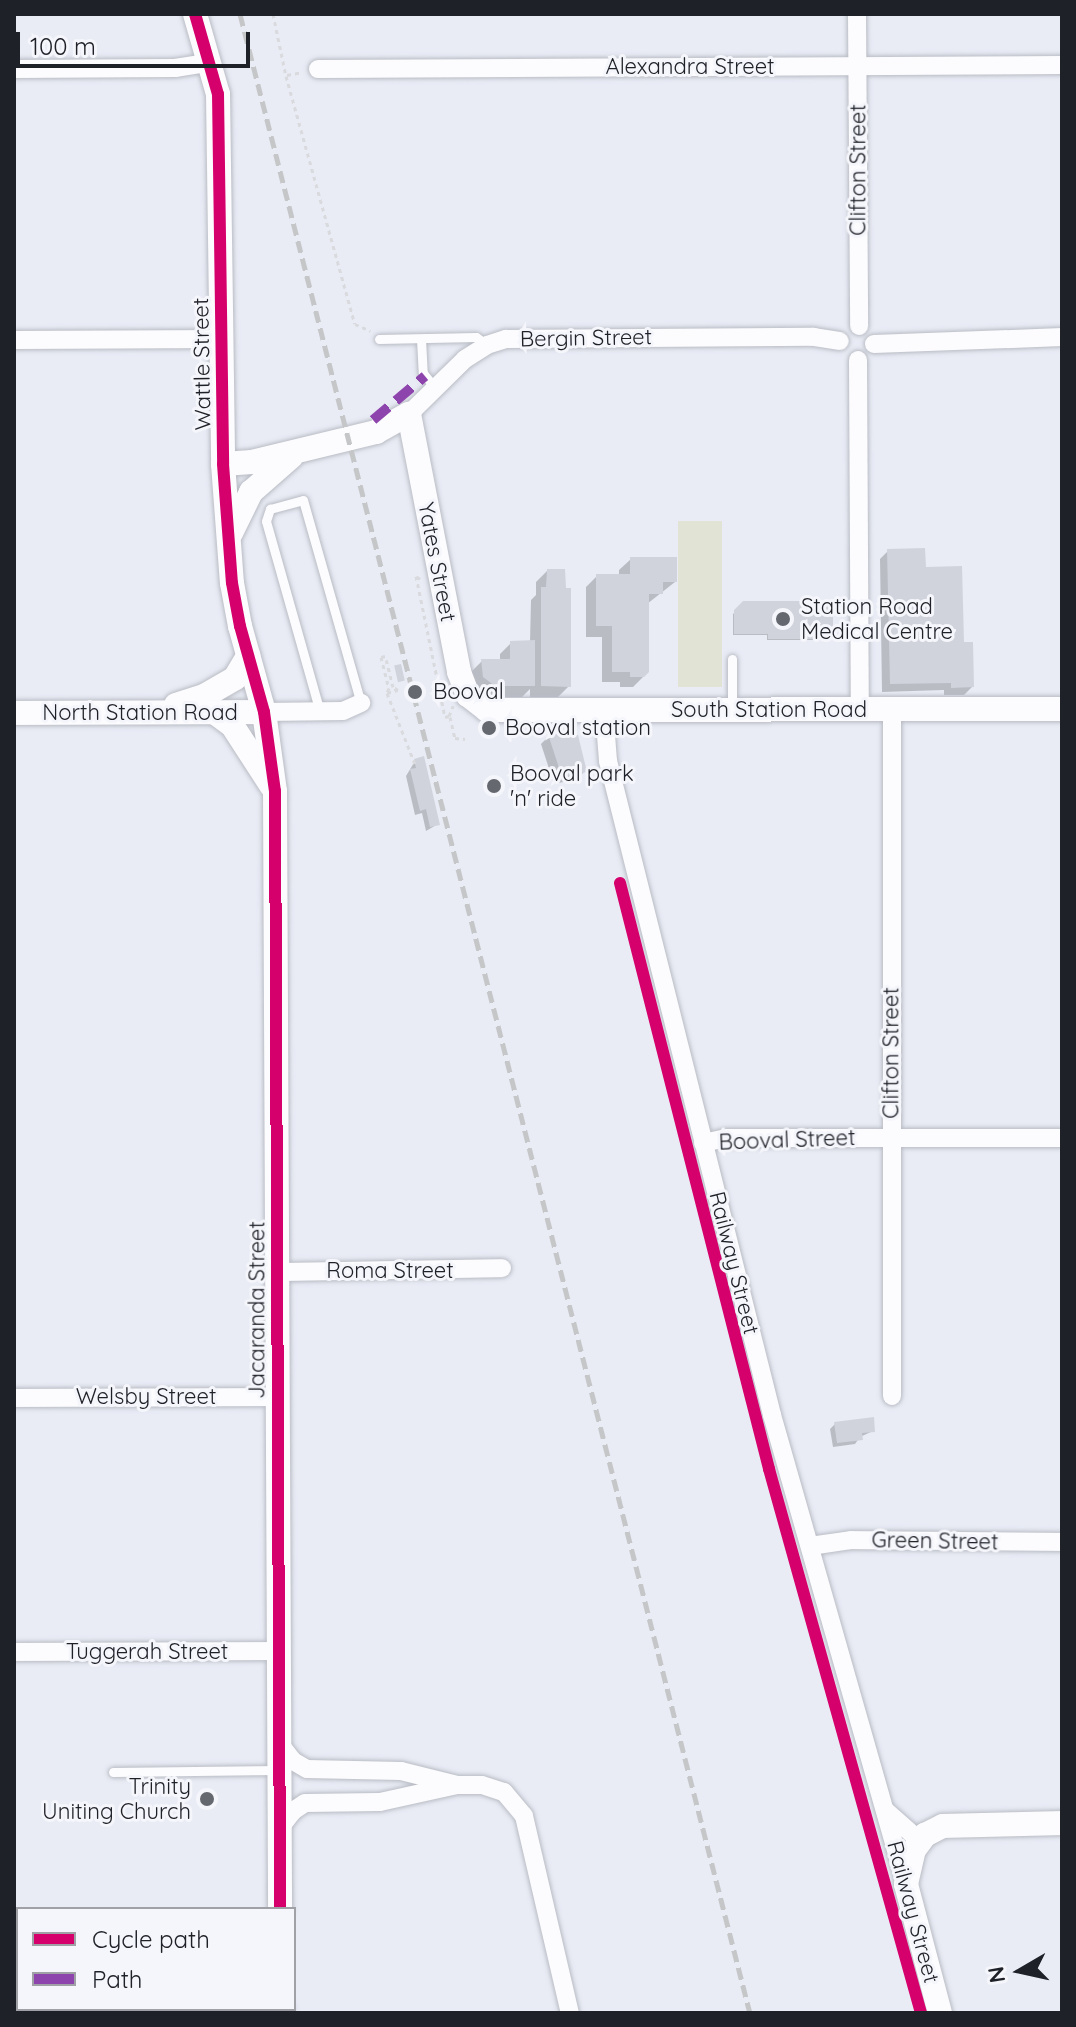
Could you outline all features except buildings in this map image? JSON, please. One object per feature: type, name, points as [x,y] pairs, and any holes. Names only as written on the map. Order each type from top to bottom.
[{"type":"street","name":"Wattle Street","points":[[195,14],[211,62],[219,123],[223,464],[228,542],[237,612],[264,712]]},
{"type":"street","name":"Clifton Street","points":[[857,14],[859,326]]},
{"type":"street","points":[[14,69],[175,68],[211,62]]},
{"type":"street","name":"Alexandra Street","points":[[318,69],[1062,65]]},
{"type":"street","points":[[859,326],[870,332],[874,344],[870,354],[858,360],[844,354],[840,341],[846,330],[859,326]]},
{"type":"street","name":"Bergin Street","points":[[223,464],[296,453],[376,432],[409,414],[465,359],[487,345],[529,338],[814,337],[840,341]]},
{"type":"street","points":[[874,344],[1062,337]]},
{"type":"street","points":[[14,340],[222,339]]},
{"type":"street","points":[[858,360],[860,710]]},
{"type":"street","name":"Yates Street","points":[[409,414],[466,705]]},
{"type":"street","points":[[228,542],[243,503],[251,492],[296,453]]},
{"type":"street","points":[[158,711],[218,688],[235,678],[248,656]]},
{"type":"street","name":"North Station Road","points":[[14,713],[320,712],[343,711],[361,703]]},
{"type":"street","name":"South Station Road","points":[[466,705],[491,711],[1062,709]]},
{"type":"street","name":"Railway Street","points":[[604,710],[608,761],[772,1415],[886,1811],[940,2013]]},
{"type":"street","name":"Clifton Street","points":[[892,710],[892,1396]]},
{"type":"street","points":[[214,712],[232,725],[275,791]]},
{"type":"street","name":"Jacaranda Street","points":[[264,712],[275,791],[280,1907]]},
{"type":"street","name":"Booval Street","points":[[703,1143],[726,1138],[1062,1138]]},
{"type":"street","name":"Roma Street","points":[[277,1272],[502,1268]]},
{"type":"street","name":"Welsby Street","points":[[14,1398],[278,1397]]},
{"type":"street","name":"Green Street","points":[[810,1546],[851,1540],[1062,1542]]},
{"type":"street","name":"Tuggerah Street","points":[[14,1652],[279,1651]]},
{"type":"street","points":[[279,1743],[293,1761],[307,1769],[401,1771],[457,1785],[497,1789],[521,1810],[570,2013]]},
{"type":"street","points":[[279,1829],[293,1811],[305,1803],[380,1802],[457,1785]]},
{"type":"street","name":"Railway Street","points":[[886,1811],[920,1841]]},
{"type":"street","points":[[906,1884],[909,1864],[920,1841],[943,1826],[1062,1823]]},
{"type":"street","points":[[106,2013],[281,2011]]},
{"type":"lane","points":[[379,339],[476,337],[487,345]]},
{"type":"lane","points":[[421,339],[423,373],[436,389]]},
{"type":"lane","points":[[320,712],[266,521],[270,509],[303,500],[361,703]]},
{"type":"lane","points":[[732,659],[732,710]]},
{"type":"lane","points":[[113,1772],[279,1770]]},
{"type":"path","points":[[273,14],[286,76],[355,324],[364,325],[379,339]]},
{"type":"path","points":[[429,601],[425,602],[419,576],[416,576],[445,717],[466,705]]},
{"type":"path","points":[[387,693],[398,690],[393,687],[385,656],[381,657],[387,693],[415,764]]},
{"type":"path","points":[[449,716],[455,738],[465,739]]},
{"type":"shaded area","points":[[678,521],[722,521],[722,687],[678,687]]},
{"type":"railway","points":[[240,14],[750,2013]]},
{"type":"marked path","points":[[373,420],[425,376]]},
{"type":"cycle path","points":[[195,14],[218,94],[223,464],[232,583],[240,626],[264,712],[275,791],[280,1907]]},
{"type":"cycle path","points":[[620,883],[769,1469],[921,2013]]},
{"type":"place","name":"Station Road Medical Centre","points":[[783,619]]},
{"type":"place","name":"Booval","points":[[415,692]]},
{"type":"place","name":"Booval station","points":[[489,728]]},
{"type":"place","name":"Booval park 'n' ride","points":[[494,786]]},
{"type":"place","name":"Trinity Uniting Church","points":[[207,1799]]}]
